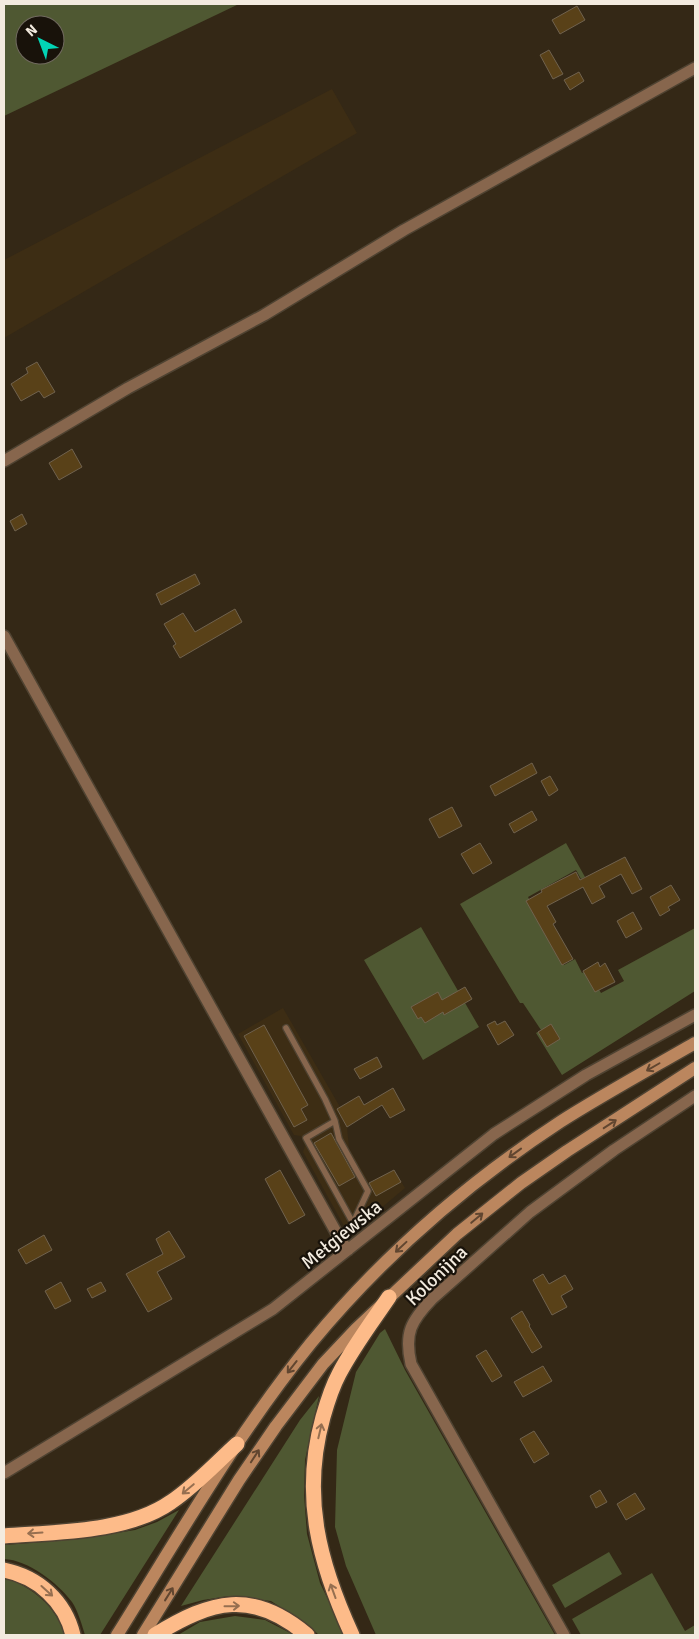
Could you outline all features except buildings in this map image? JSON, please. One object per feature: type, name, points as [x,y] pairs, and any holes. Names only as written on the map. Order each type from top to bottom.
[{"type":"highway","points":[[352,1635],[337,1603],[320,1550],[315,1526],[313,1502],[315,1456],[324,1415],[338,1376],[349,1356],[389,1297]]},
{"type":"highway","points":[[4,1536],[78,1530],[147,1516],[170,1503],[189,1488],[237,1444]]},
{"type":"highway","points":[[4,1570],[28,1577],[47,1590],[64,1611],[73,1635]]},
{"type":"highway","points":[[156,1635],[202,1610],[232,1605],[259,1608],[277,1614],[307,1635]]},
{"type":"main road","points":[[117,1635],[237,1444],[282,1380],[327,1325],[380,1268],[437,1214],[500,1164],[559,1123],[695,1043]]},
{"type":"main road","points":[[143,1635],[276,1426],[326,1360],[389,1297],[457,1234],[521,1183],[695,1068]]},
{"type":"street","points":[[4,460],[128,388],[264,314],[404,230],[695,68]]},
{"type":"street","points":[[4,636],[344,1246]]},
{"type":"street","name":"Mełgiewska","points":[[4,1473],[273,1309],[344,1246],[502,1128],[586,1075],[695,1015]]},
{"type":"street","name":"Kolonijna","points":[[564,1635],[412,1364],[408,1348],[410,1326],[418,1313],[432,1298],[530,1212],[614,1150],[695,1096]]},
{"type":"lane","points":[[286,1028],[326,1099],[335,1121],[339,1139],[368,1191],[344,1246]]},
{"type":"lane","points":[[335,1121],[306,1138],[353,1223]]},
{"type":"shaded area","points":[[332,89],[357,133],[4,338],[4,260]]},
{"type":"shaded area","points":[[283,1008],[340,1107],[337,1109],[347,1127],[349,1148],[369,1183],[394,1170],[405,1188],[349,1235],[303,1152],[305,1146],[301,1136],[294,1135],[238,1034]]},
{"type":"green space","points":[[4,4],[239,4],[4,116]]},
{"type":"green space","points":[[566,843],[585,877],[581,879],[576,870],[528,897],[564,965],[575,959],[582,973],[588,970],[601,993],[624,981],[618,970],[695,928],[695,991],[562,1075],[536,1033],[541,1030],[523,1003],[520,1003],[460,904]]},
{"type":"green space","points":[[421,927],[479,1027],[423,1060],[364,960]]},
{"type":"green space","points":[[385,1329],[405,1370],[555,1635],[376,1635],[346,1566],[335,1527],[337,1450],[356,1372],[380,1333]]},
{"type":"green space","points":[[319,1396],[305,1460],[304,1495],[307,1534],[320,1583],[345,1635],[319,1635],[308,1625],[271,1601],[229,1596],[181,1606],[300,1420]]},
{"type":"green space","points":[[179,1510],[100,1635],[85,1635],[72,1602],[51,1580],[23,1563],[4,1559],[4,1545],[79,1539],[135,1530],[157,1522]]},
{"type":"green space","points":[[609,1552],[622,1574],[565,1608],[552,1585]]},
{"type":"green space","points":[[652,1573],[685,1631],[695,1625],[695,1635],[581,1635],[572,1619]]},
{"type":"green space","points":[[4,1577],[24,1586],[42,1599],[61,1624],[65,1635],[4,1635]]},
{"type":"green space","points":[[235,1616],[265,1620],[294,1635],[178,1635],[200,1622]]}]
